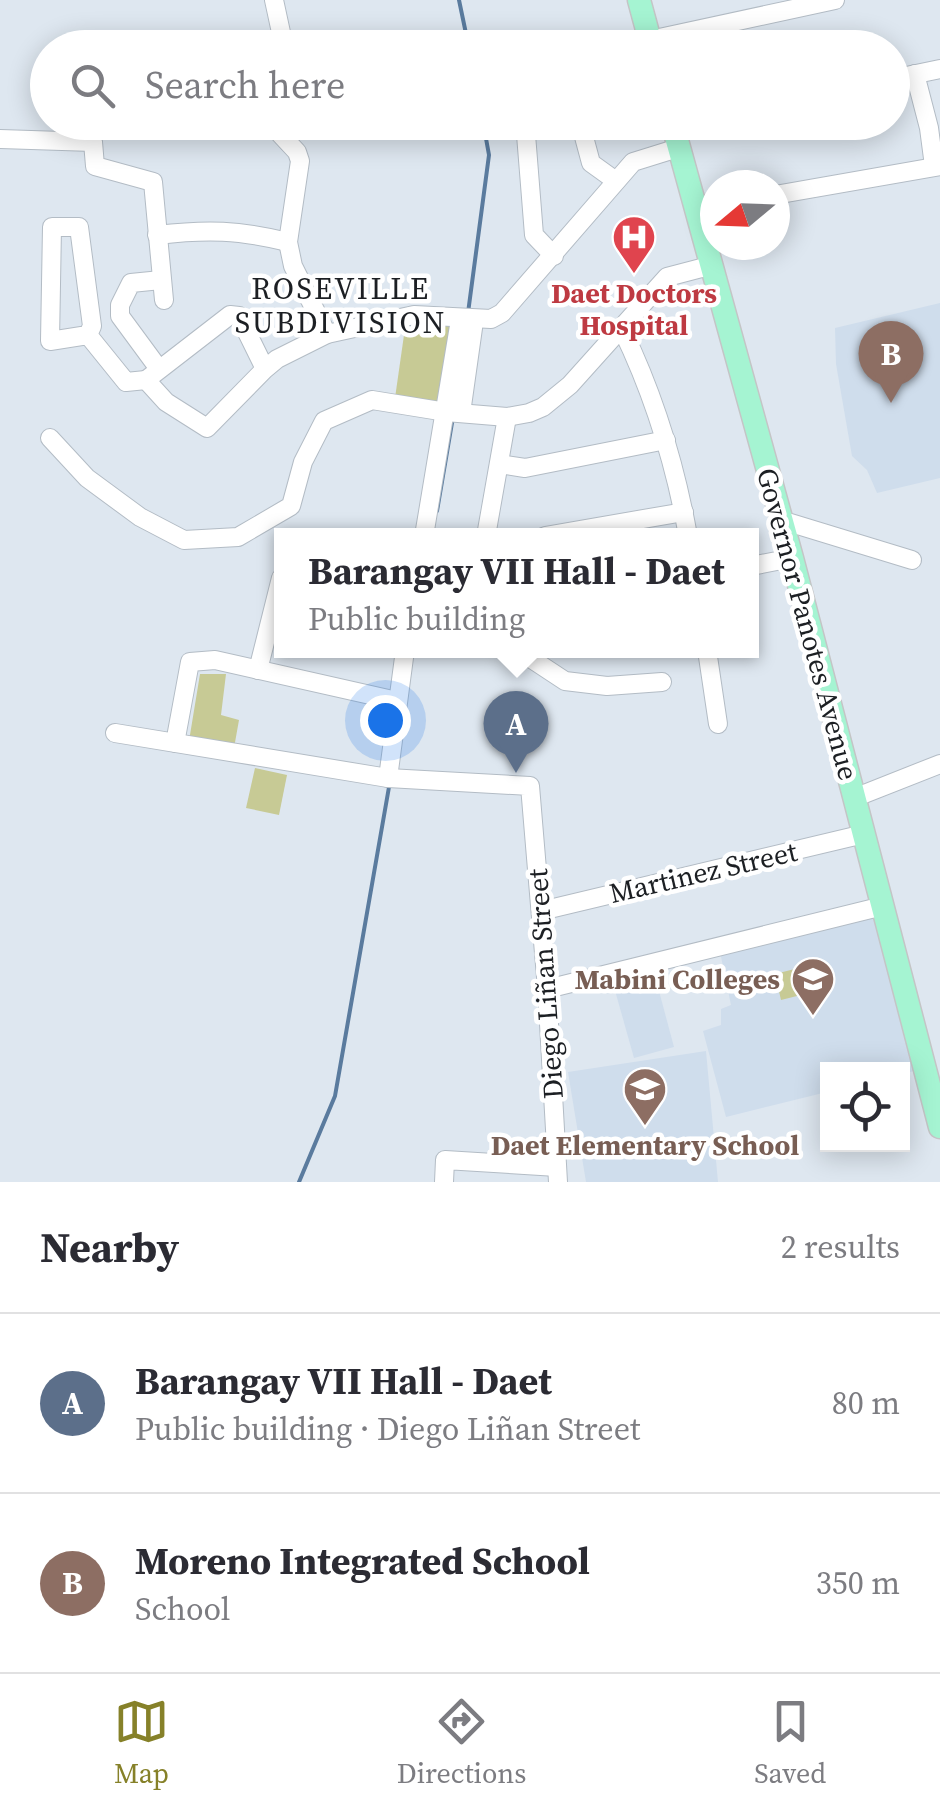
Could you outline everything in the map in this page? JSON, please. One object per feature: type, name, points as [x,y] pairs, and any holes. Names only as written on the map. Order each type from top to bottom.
[{"type":"main road","points":[[639,0],[647,30]]},
{"type":"main road","name":"Governor Panotes Avenue","points":[[677,140],[700,198]]},
{"type":"main road","name":"Governor Panotes Avenue","points":[[709,260],[934,1087],[940,1127]]},
{"type":"street","points":[[273,0],[280,30]]},
{"type":"street","points":[[709,30],[834,0]]},
{"type":"street","points":[[910,75],[940,68]]},
{"type":"street","points":[[790,192],[937,166],[915,74]]},
{"type":"street","points":[[0,139],[30,140]]},
{"type":"street","points":[[31,140],[93,142],[95,166],[154,182],[164,300]]},
{"type":"street","points":[[286,140],[300,161],[288,242],[292,266],[327,334]]},
{"type":"street","points":[[526,140],[534,235],[554,256]]},
{"type":"street","points":[[585,140],[592,164],[616,181]]},
{"type":"street","points":[[161,280],[131,282],[120,304],[120,316],[166,402],[207,428],[276,359],[327,334],[414,315],[467,320],[491,319],[502,313],[632,162],[664,140]]},
{"type":"street","points":[[52,227],[79,227],[92,326],[88,335],[50,342],[52,227]]},
{"type":"street","points":[[157,235],[205,229],[246,232],[288,242]]},
{"type":"street","points":[[50,438],[86,478],[140,517],[184,540],[238,538],[291,506],[303,462],[324,421],[372,400],[454,413],[530,413],[555,398],[622,330],[666,277],[709,266]]},
{"type":"street","points":[[88,335],[126,382],[152,375],[230,315],[239,316],[266,370]]},
{"type":"street","points":[[426,528],[454,413],[467,320]]},
{"type":"street","points":[[622,330],[645,378],[666,440],[687,528]]},
{"type":"street","points":[[487,528],[507,416]]},
{"type":"street","points":[[498,464],[524,468],[666,440]]},
{"type":"street","points":[[591,528],[684,512]]},
{"type":"street","points":[[781,520],[912,560]]},
{"type":"street","points":[[759,564],[792,558]]},
{"type":"street","points":[[258,670],[274,603]]},
{"type":"street","points":[[115,733],[388,778],[404,658]]},
{"type":"street","points":[[534,658],[566,681],[607,686],[662,682]]},
{"type":"street","points":[[707,658],[718,724]]},
{"type":"street","points":[[175,743],[190,662],[215,660],[396,701]]},
{"type":"street","points":[[854,798],[940,764]]},
{"type":"street","name":"Diego Liñan Street","points":[[388,778],[530,786],[558,1174]]},
{"type":"street","name":"Martinez Street","points":[[541,910],[864,834]]},
{"type":"street","points":[[547,990],[883,906]]},
{"type":"street","points":[[444,1182],[444,1160],[558,1174]]},
{"type":"shaded area","points":[[940,303],[940,478],[877,493],[867,470],[852,456],[836,364],[835,328]]},
{"type":"shaded area","name":"Mabini Colleges","points":[[880,913],[918,1070],[910,1072],[910,1062],[820,1062],[820,1094],[726,1117],[703,1031],[721,1025],[721,1009],[731,1005],[720,952]]},
{"type":"shaded area","points":[[655,976],[674,1047],[634,1058],[614,987]]},
{"type":"shaded area","name":"Daet Elementary School","points":[[706,1051],[718,1182],[586,1182],[568,1072]]},
{"type":"green space","points":[[454,325],[443,405],[395,398],[405,328]]},
{"type":"green space","points":[[200,674],[226,674],[221,715],[239,720],[234,748],[189,741]]},
{"type":"green space","points":[[255,768],[287,775],[279,815],[246,808]]},
{"type":"green space","points":[[822,962],[829,988],[781,1000],[775,974]]},
{"type":"waterway","points":[[459,0],[465,30]]},
{"type":"waterway","points":[[468,313],[489,155],[486,140]]},
{"type":"waterway","points":[[437,511],[453,417]]},
{"type":"waterway","points":[[299,1182],[335,1096],[389,787]]},
{"type":"place","name":"Daet Doctors Hospital","points":[[634,275]]},
{"type":"place","name":"Moreno Integrated School","points":[[891,403]]},
{"type":"place","name":"Barangay VII Hall - Daet","points":[[516,773]]},
{"type":"place","name":"Mabini Colleges","points":[[813,1017]]},
{"type":"place","name":"Daet Elementary School","points":[[645,1127]]},
{"type":"district","name":"ROSEVILLE SUBDIVISION","points":[[341,305]]}]
